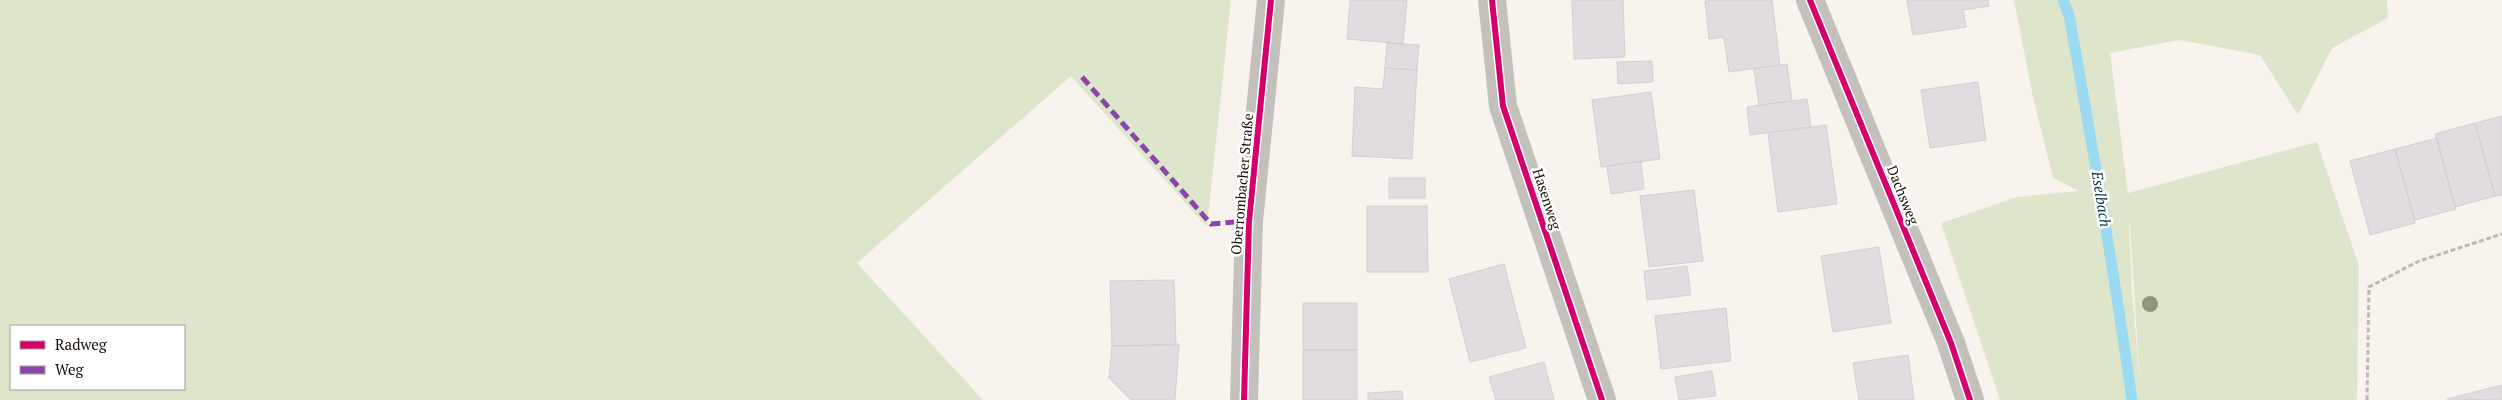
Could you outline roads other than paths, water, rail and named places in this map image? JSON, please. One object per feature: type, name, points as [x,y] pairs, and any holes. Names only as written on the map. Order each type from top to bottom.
[{"type":"street","name":"Oberrombacher Straße","points":[[1244,400],[1249,221],[1271,0]]},
{"type":"street","name":"Hasenweg","points":[[1492,0],[1503,106],[1602,400]]},
{"type":"street","name":"Dachsweg","points":[[1810,0],[1951,343],[1970,400]]},
{"type":"waterway","name":"Eselbach","points":[[2063,0],[2069,15],[2086,111],[2132,400]]}]
